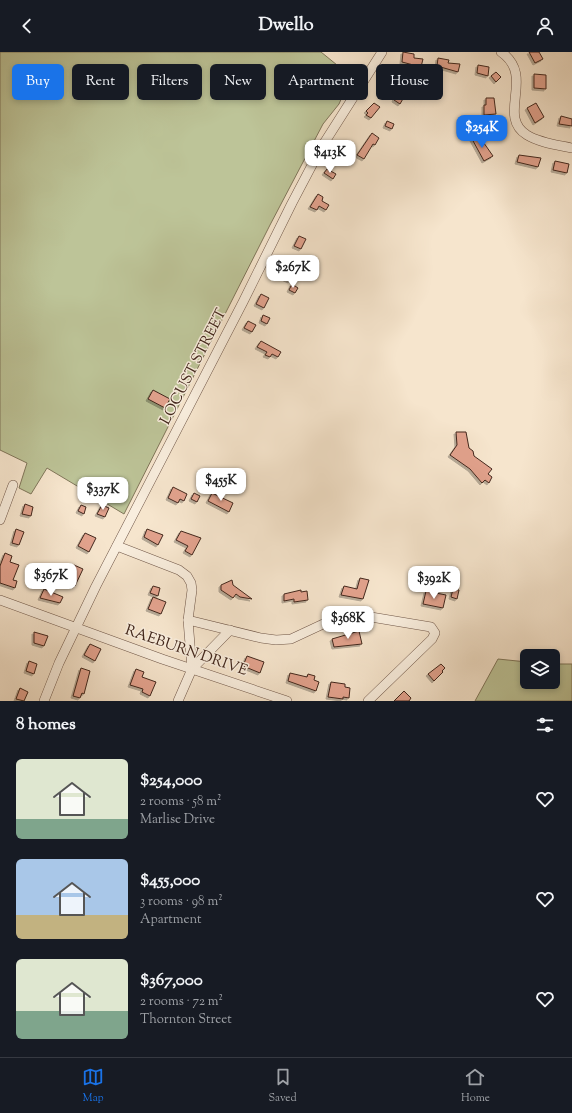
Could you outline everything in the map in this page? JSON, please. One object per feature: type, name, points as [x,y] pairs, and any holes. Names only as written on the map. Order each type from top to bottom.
[{"type":"street","name":"LOCUST STREET","points":[[44,701],[59,663],[76,627],[307,174],[342,114],[382,52]]},
{"type":"street","points":[[501,52],[509,59],[516,71],[515,118],[520,128],[526,135],[538,140],[572,148]]},
{"type":"street","points":[[0,520],[13,485]]},
{"type":"street","points":[[117,546],[179,570],[187,576],[191,583],[192,590],[188,620],[192,669]]},
{"type":"street","name":"RAEBURN DRIVE","points":[[0,600],[192,669],[287,701]]},
{"type":"street","points":[[188,620],[261,638],[276,640],[291,638],[336,618],[353,614],[431,627],[435,633],[434,636],[368,701]]},
{"type":"street","points":[[178,701],[192,669],[230,630]]},
{"type":"green space","points":[[0,52],[321,52],[336,64],[274,64],[274,100],[341,100],[323,124],[270,225],[124,514],[47,468],[31,494],[19,488],[27,463],[0,450]]},
{"type":"green space","points":[[498,659],[520,661],[520,689],[560,689],[560,664],[572,664],[572,701],[475,701]]},
{"type":"building","points":[[403,52],[414,54],[414,58],[423,59],[422,64],[410,64],[402,62]]},
{"type":"building","points":[[529,52],[539,52],[543,59],[535,63]]},
{"type":"building","points":[[438,58],[449,60],[448,63],[460,64],[458,72],[443,68],[443,64],[437,64]]},
{"type":"building","points":[[478,65],[489,67],[488,76],[477,73]]},
{"type":"building","points":[[496,72],[501,77],[496,82],[491,76]]},
{"type":"building","points":[[534,74],[546,75],[546,89],[534,88]]},
{"type":"building","points":[[486,98],[494,98],[496,114],[484,115]]},
{"type":"building","points":[[394,100],[402,100],[400,104]]},
{"type":"building","points":[[374,103],[380,107],[371,118],[366,115],[368,113],[366,111]]},
{"type":"building","points":[[536,103],[544,117],[535,123],[527,108]]},
{"type":"building","points":[[561,116],[572,119],[572,126],[559,124]]},
{"type":"building","points":[[387,121],[394,124],[392,129],[385,126]]},
{"type":"building","points":[[372,133],[379,138],[375,145],[373,144],[364,159],[357,155]]},
{"type":"building","points":[[479,136],[493,156],[484,161],[472,139]]},
{"type":"building","points":[[519,155],[541,158],[538,167],[517,162]]},
{"type":"building","points":[[555,161],[569,164],[567,173],[553,170]]},
{"type":"building","points":[[327,169],[336,174],[333,179],[324,173]]},
{"type":"building","points":[[318,194],[323,197],[322,201],[329,205],[326,210],[319,206],[317,210],[310,207]]},
{"type":"building","points":[[299,236],[306,239],[301,249],[294,246]]},
{"type":"building","points":[[284,266],[295,271],[290,281],[279,276]]},
{"type":"building","points":[[292,284],[298,288],[295,293],[289,290]]},
{"type":"building","points":[[261,294],[269,298],[264,308],[256,304]]},
{"type":"building","points":[[263,315],[270,318],[267,324],[261,321]]},
{"type":"building","points":[[248,321],[256,325],[252,332],[244,328]]},
{"type":"building","points":[[261,341],[281,352],[278,357],[272,354],[270,357],[265,355],[267,352],[257,347]]},
{"type":"building","points":[[153,390],[170,399],[165,408],[148,399]]},
{"type":"building","points":[[456,432],[466,432],[469,448],[473,451],[474,456],[492,469],[488,474],[492,477],[489,483],[485,480],[482,483],[470,469],[450,455],[457,445]]},
{"type":"building","points":[[173,487],[187,494],[184,501],[180,499],[178,503],[168,498]]},
{"type":"building","points":[[194,493],[200,496],[197,502],[191,499]]},
{"type":"building","points":[[212,493],[233,503],[229,512],[208,501]]},
{"type":"building","points":[[25,504],[33,507],[31,516],[22,514]]},
{"type":"building","points":[[81,505],[86,507],[84,514],[78,511]]},
{"type":"building","points":[[102,505],[109,508],[105,517],[97,514]]},
{"type":"building","points":[[16,529],[24,532],[19,545],[12,543]]},
{"type":"building","points":[[147,529],[163,535],[158,545],[144,537]]},
{"type":"building","points":[[181,531],[201,538],[192,555],[185,551],[188,546],[176,540]]},
{"type":"building","points":[[85,533],[96,538],[89,552],[78,546]]},
{"type":"building","points":[[5,553],[12,556],[10,562],[19,565],[13,580],[17,581],[15,588],[0,583],[0,566]]},
{"type":"building","points":[[74,565],[83,569],[75,586],[67,582]]},
{"type":"building","points":[[360,578],[369,580],[363,599],[341,595],[344,586],[357,589]]},
{"type":"building","points":[[232,580],[233,585],[252,599],[240,597],[236,594],[233,598],[221,590],[221,585]]},
{"type":"building","points":[[153,586],[160,588],[158,596],[150,593]]},
{"type":"building","points":[[44,589],[63,597],[60,603],[40,598]]},
{"type":"building","points":[[453,589],[459,590],[457,599],[451,597]]},
{"type":"building","points":[[301,590],[301,592],[307,591],[308,600],[294,602],[294,599],[284,601],[284,594]]},
{"type":"building","points":[[426,591],[446,595],[443,608],[423,604]]},
{"type":"building","points":[[153,597],[166,602],[161,614],[148,609]]},
{"type":"building","points":[[359,631],[362,644],[334,647],[332,639]]},
{"type":"building","points":[[34,632],[48,636],[44,646],[34,643]]},
{"type":"building","points":[[90,644],[101,649],[95,661],[84,655]]},
{"type":"building","points":[[247,656],[264,662],[260,673],[243,666]]},
{"type":"building","points":[[29,661],[37,664],[34,674],[26,671]]},
{"type":"building","points":[[441,664],[445,668],[434,681],[428,674]]},
{"type":"building","points":[[81,668],[90,671],[84,694],[82,693],[80,698],[73,696]]},
{"type":"building","points":[[136,669],[144,672],[142,677],[156,682],[150,696],[142,692],[143,689],[130,685]]},
{"type":"building","points":[[290,673],[307,677],[308,674],[315,676],[314,680],[319,682],[316,691],[288,681]]},
{"type":"building","points":[[331,682],[345,684],[345,687],[350,688],[349,698],[343,697],[343,699],[328,697]]},
{"type":"building","points":[[20,688],[28,692],[24,701],[16,699]]},
{"type":"building","points":[[404,691],[411,698],[409,701],[394,701]]}]
